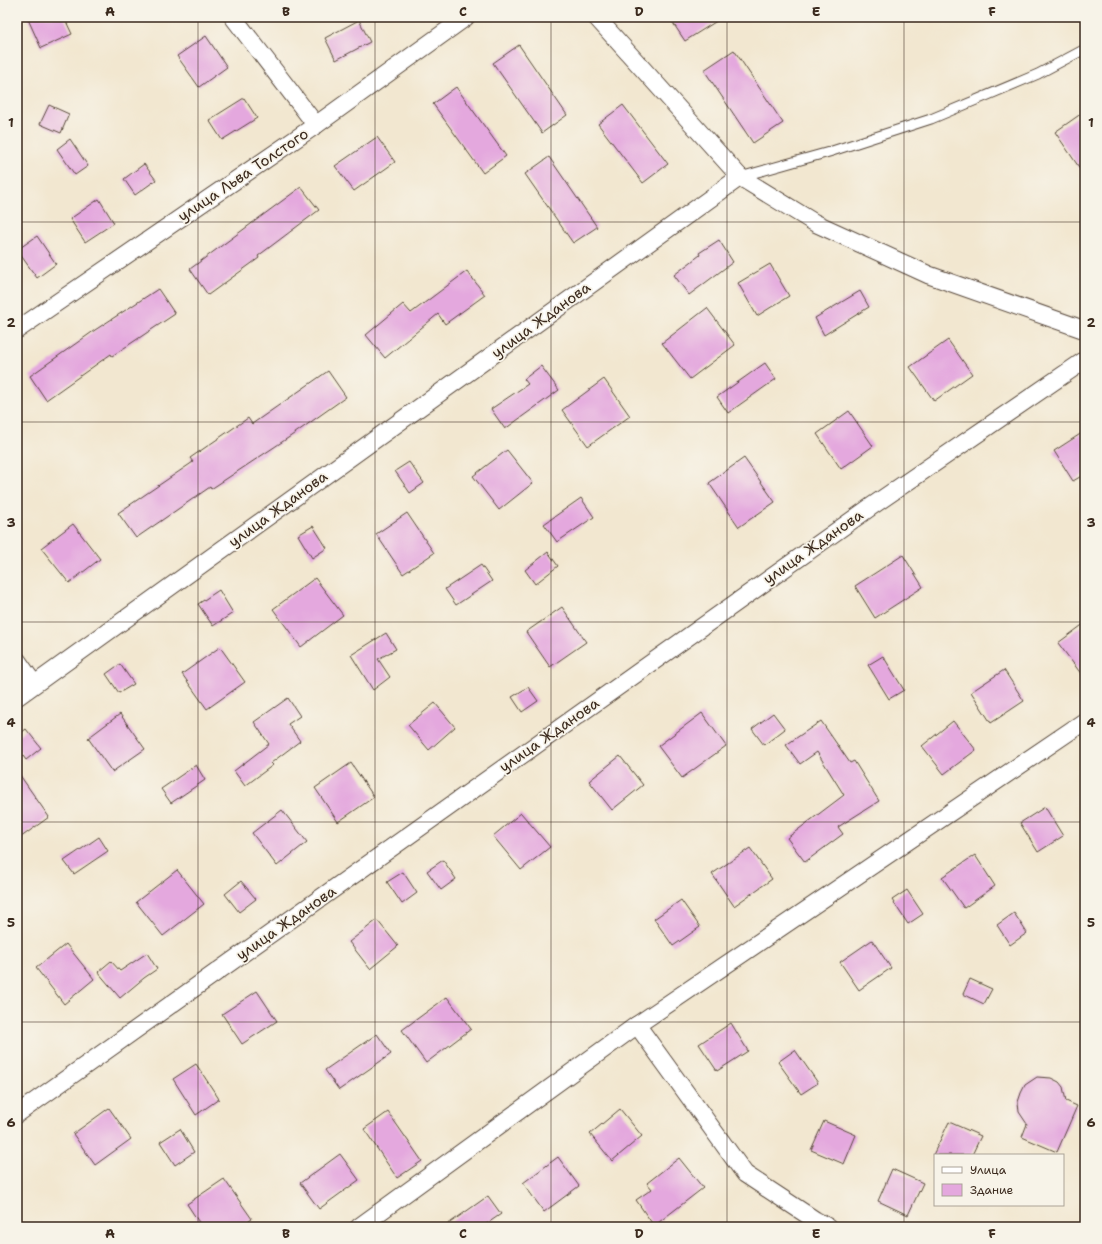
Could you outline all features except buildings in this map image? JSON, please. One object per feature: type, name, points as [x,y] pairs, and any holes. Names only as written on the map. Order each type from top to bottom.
[{"type":"street","points":[[233,17],[316,125]]},
{"type":"street","name":"улица Льва Толстого","points":[[17,330],[316,125],[466,17]]},
{"type":"street","points":[[596,17],[740,177],[816,223],[929,275],[1085,330]]},
{"type":"street","name":"улица Жданова","points":[[17,697],[740,177]]},
{"type":"street","name":"улица Жданова","points":[[17,1114],[872,506],[1085,360]]},
{"type":"street","points":[[17,660],[34,684]]},
{"type":"street","points":[[359,1227],[637,1026],[1085,721]]},
{"type":"street","points":[[637,1026],[746,1174],[818,1225]]},
{"type":"lane","points":[[740,177],[829,152],[931,119],[1038,74],[1085,49]]}]
